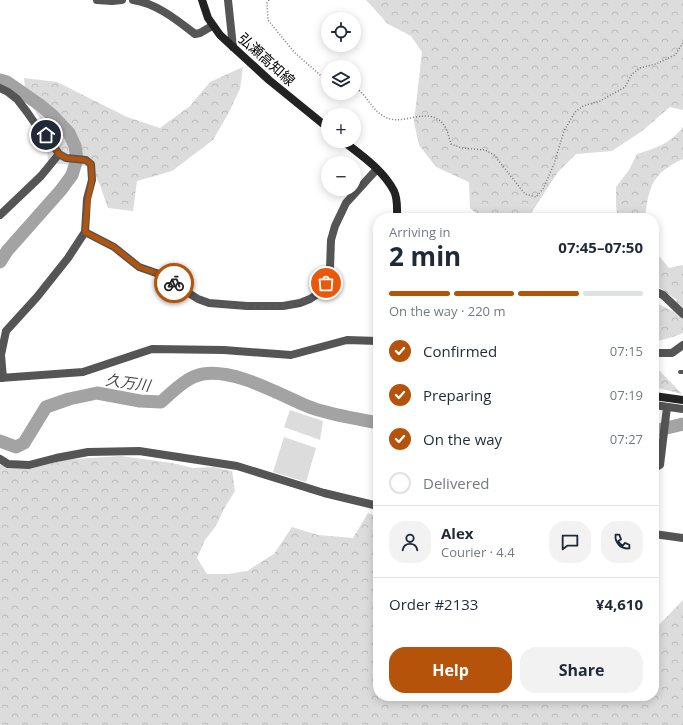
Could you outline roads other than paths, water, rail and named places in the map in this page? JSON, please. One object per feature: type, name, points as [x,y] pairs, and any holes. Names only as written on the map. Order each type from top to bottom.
[{"type":"main road","name":"弘瀬高知線","points":[[202,0],[206,14],[212,26],[270,80],[321,122]]},
{"type":"main road","points":[[352,148],[377,169],[394,192],[397,201],[396,213]]},
{"type":"main road","points":[[659,397],[683,400]]},
{"type":"street","points":[[97,0],[122,0]]},
{"type":"street","points":[[133,0],[142,1],[162,11],[179,21],[194,34],[200,33],[212,26]]},
{"type":"street","points":[[228,0],[233,47]]},
{"type":"street","points":[[0,88],[17,99],[62,156],[86,160],[91,164],[92,180],[88,199],[85,232],[68,258],[37,297],[6,331],[1,354],[1,378],[83,372],[152,349],[224,350],[291,355],[347,340],[373,341]]},
{"type":"street","points":[[0,215],[62,156]]},
{"type":"street","points":[[85,232],[114,247],[139,267],[159,274],[198,299],[209,303],[247,306],[283,306],[300,303],[319,293],[326,283],[330,268],[331,240],[335,226],[346,203],[377,169]]},
{"type":"street","points":[[659,293],[663,295],[683,314]]},
{"type":"street","points":[[659,353],[672,353],[683,345]]},
{"type":"street","points":[[659,406],[683,409]]},
{"type":"street","points":[[659,466],[667,407]]},
{"type":"street","points":[[0,460],[8,464],[29,465],[88,452],[139,451],[237,466],[324,494],[373,505]]},
{"type":"street","points":[[659,535],[683,538]]},
{"type":"waterway","name":"久万川","points":[[0,80],[7,82],[52,115],[69,133],[75,146],[77,159],[72,175],[61,190],[7,251],[0,262]]},
{"type":"waterway","name":"久万川","points":[[0,441],[16,447],[24,443],[46,407],[69,399],[97,393],[140,401],[161,402],[175,389],[197,375],[216,373],[243,379],[315,409],[373,422]]},
{"type":"waterway","name":"久万川","points":[[659,430],[683,424]]}]
